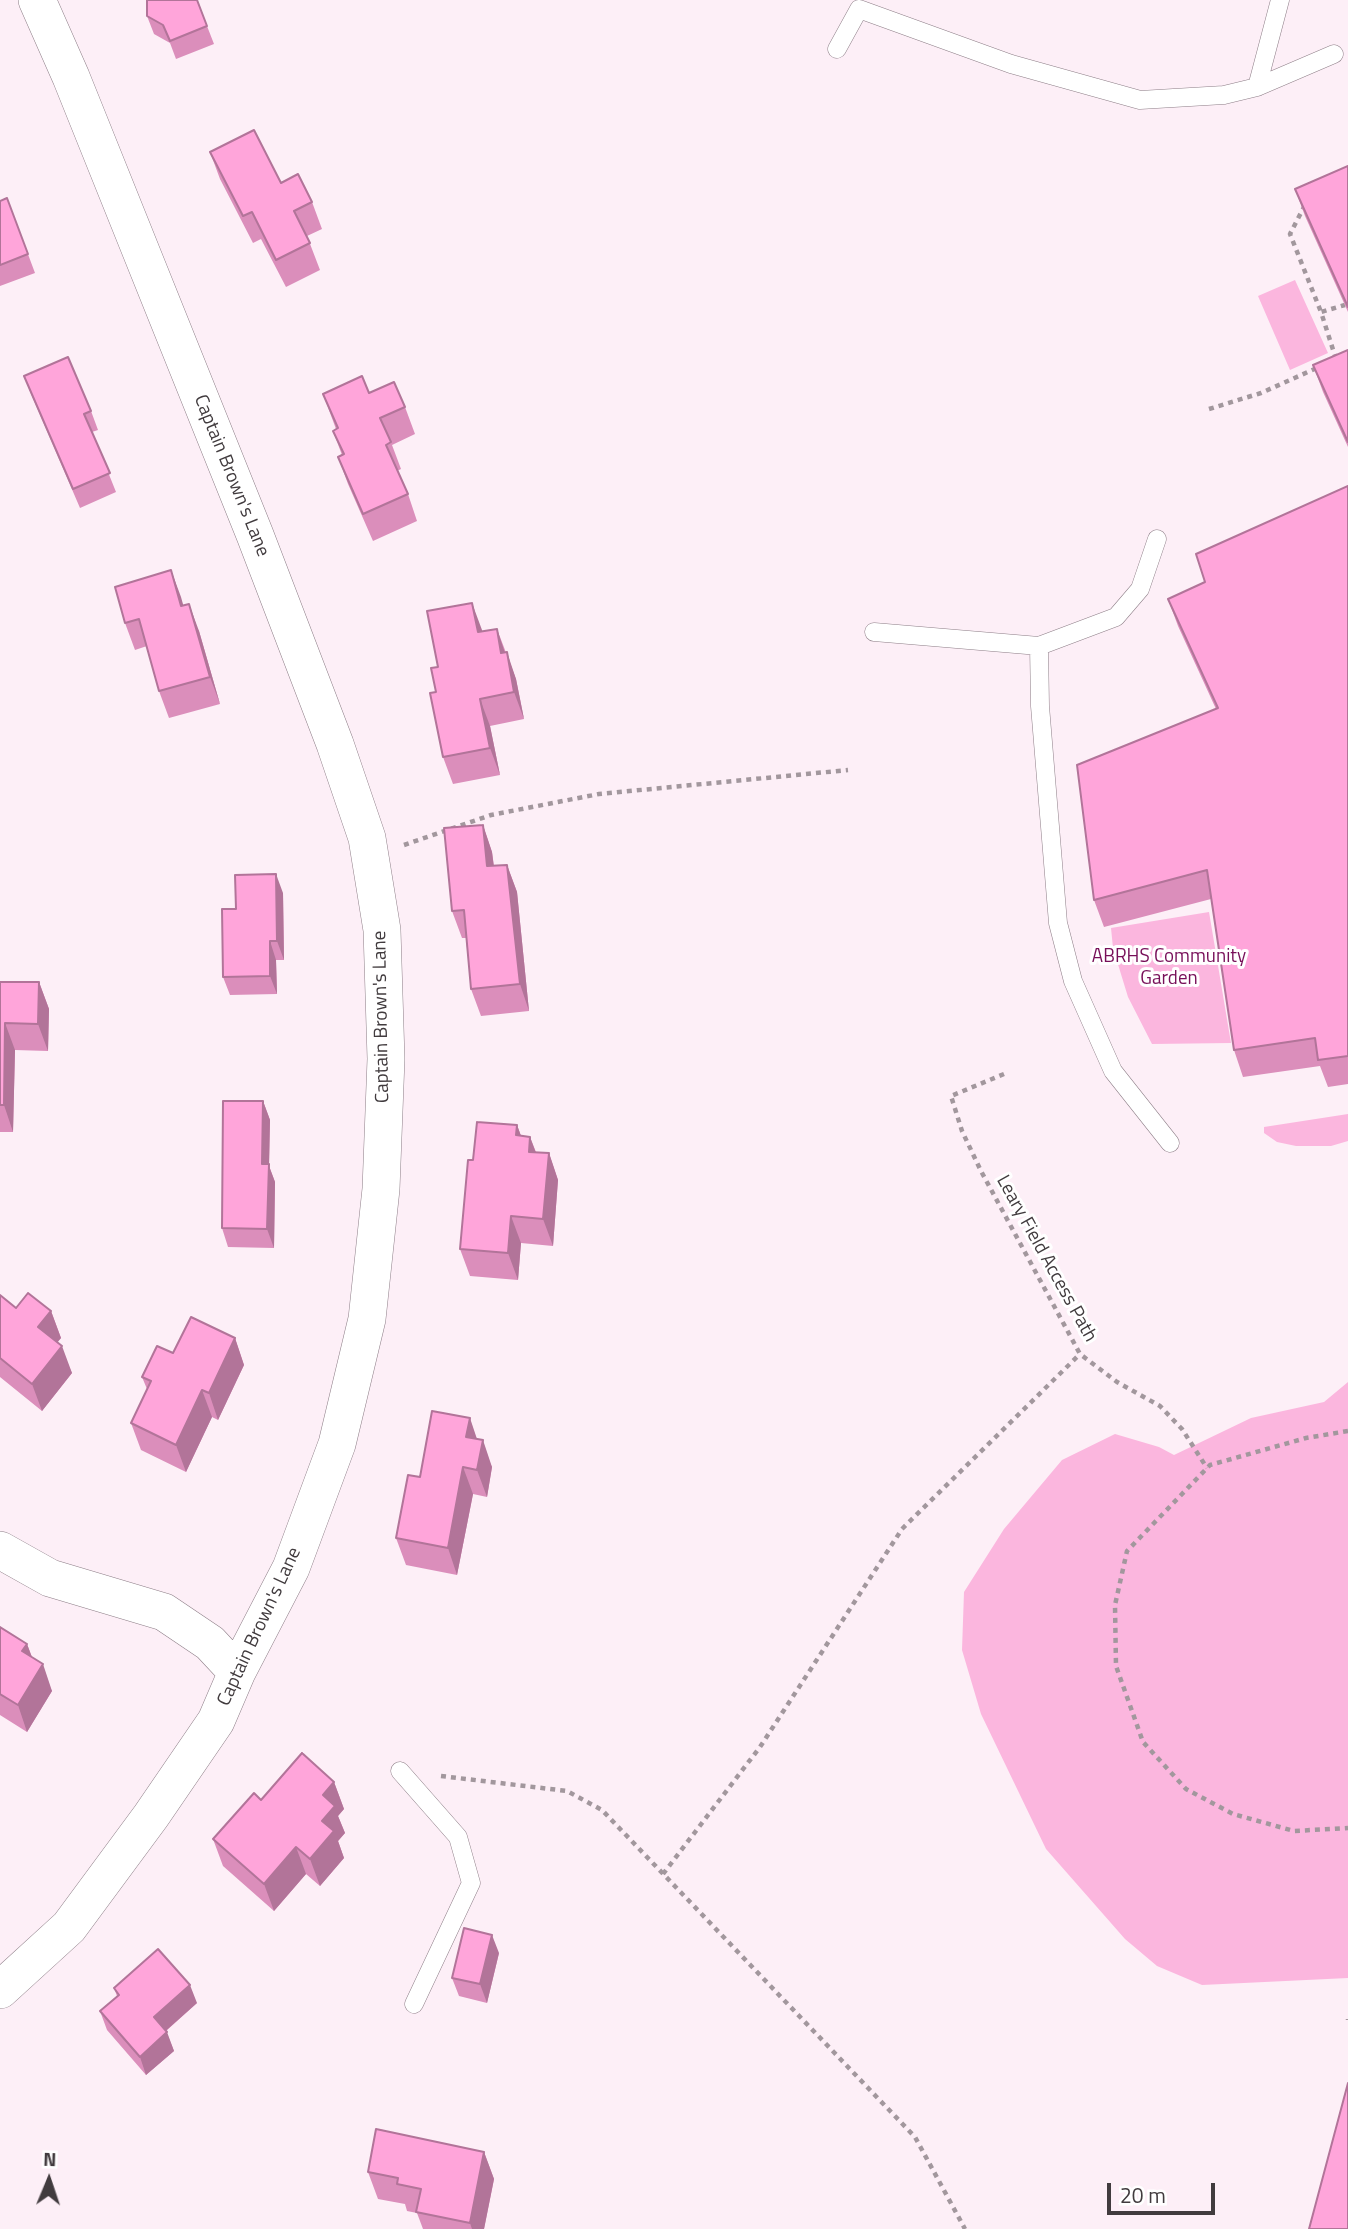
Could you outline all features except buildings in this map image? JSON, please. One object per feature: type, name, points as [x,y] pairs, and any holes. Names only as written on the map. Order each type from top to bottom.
[{"type":"street","name":"Captain Brown's Lane","points":[[0,1990],[69,1927],[216,1721],[237,1672],[291,1568],[337,1444],[367,1319],[382,1189],[386,1059],[382,930],[367,838],[335,744],[265,561],[76,90],[37,0]]},
{"type":"street","points":[[0,1550],[50,1578],[164,1612],[210,1643],[237,1672]]},
{"type":"lane","points":[[1257,87],[1280,0]]},
{"type":"lane","points":[[837,49],[859,9],[1011,64],[1140,100],[1212,96],[1257,87],[1334,54]]},
{"type":"lane","points":[[874,632],[1039,646],[1116,617],[1140,589],[1157,539]]},
{"type":"lane","points":[[1039,646],[1048,814],[1061,934],[1073,981],[1113,1071],[1170,1143]]},
{"type":"lane","points":[[400,1771],[458,1837],[471,1883],[414,2004]]},
{"type":"path","points":[[1313,199],[1304,206],[1290,234],[1337,359],[1343,366]]},
{"type":"path","points":[[1321,312],[1345,305]]},
{"type":"path","points":[[1209,409],[1261,393],[1337,359]]},
{"type":"path","points":[[370,856],[491,815],[599,794],[848,770]]},
{"type":"path","name":"Leary Field Access Path","points":[[1004,1074],[951,1096],[962,1131],[981,1171],[1080,1354],[1117,1382],[1160,1406],[1182,1429],[1207,1468]]},
{"type":"path","points":[[663,1874],[760,1747],[902,1529],[1080,1354]]},
{"type":"path","points":[[1348,1431],[1306,1438],[1207,1468],[1127,1551],[1115,1605],[1116,1666],[1143,1742],[1186,1789],[1233,1814],[1294,1831],[1348,1828]]},
{"type":"path","points":[[400,1771],[567,1791],[602,1810],[915,2137],[965,2229]]},
{"type":"green space","points":[[1295,280],[1328,353],[1290,370],[1258,296]]},
{"type":"green space","name":"ABRHS Community Garden","points":[[1209,912],[1231,1043],[1152,1044],[1128,997],[1113,948],[1111,928]]},
{"type":"green space","points":[[1348,1114],[1348,1141],[1331,1146],[1296,1146],[1277,1142],[1264,1133],[1264,1127]]},
{"type":"green space","points":[[1348,1382],[1348,1978],[1202,1985],[1157,1966],[1125,1939],[1046,1849],[981,1714],[962,1650],[964,1592],[1004,1529],[1062,1460],[1115,1434],[1159,1447],[1174,1455],[1251,1418],[1324,1402]]}]
